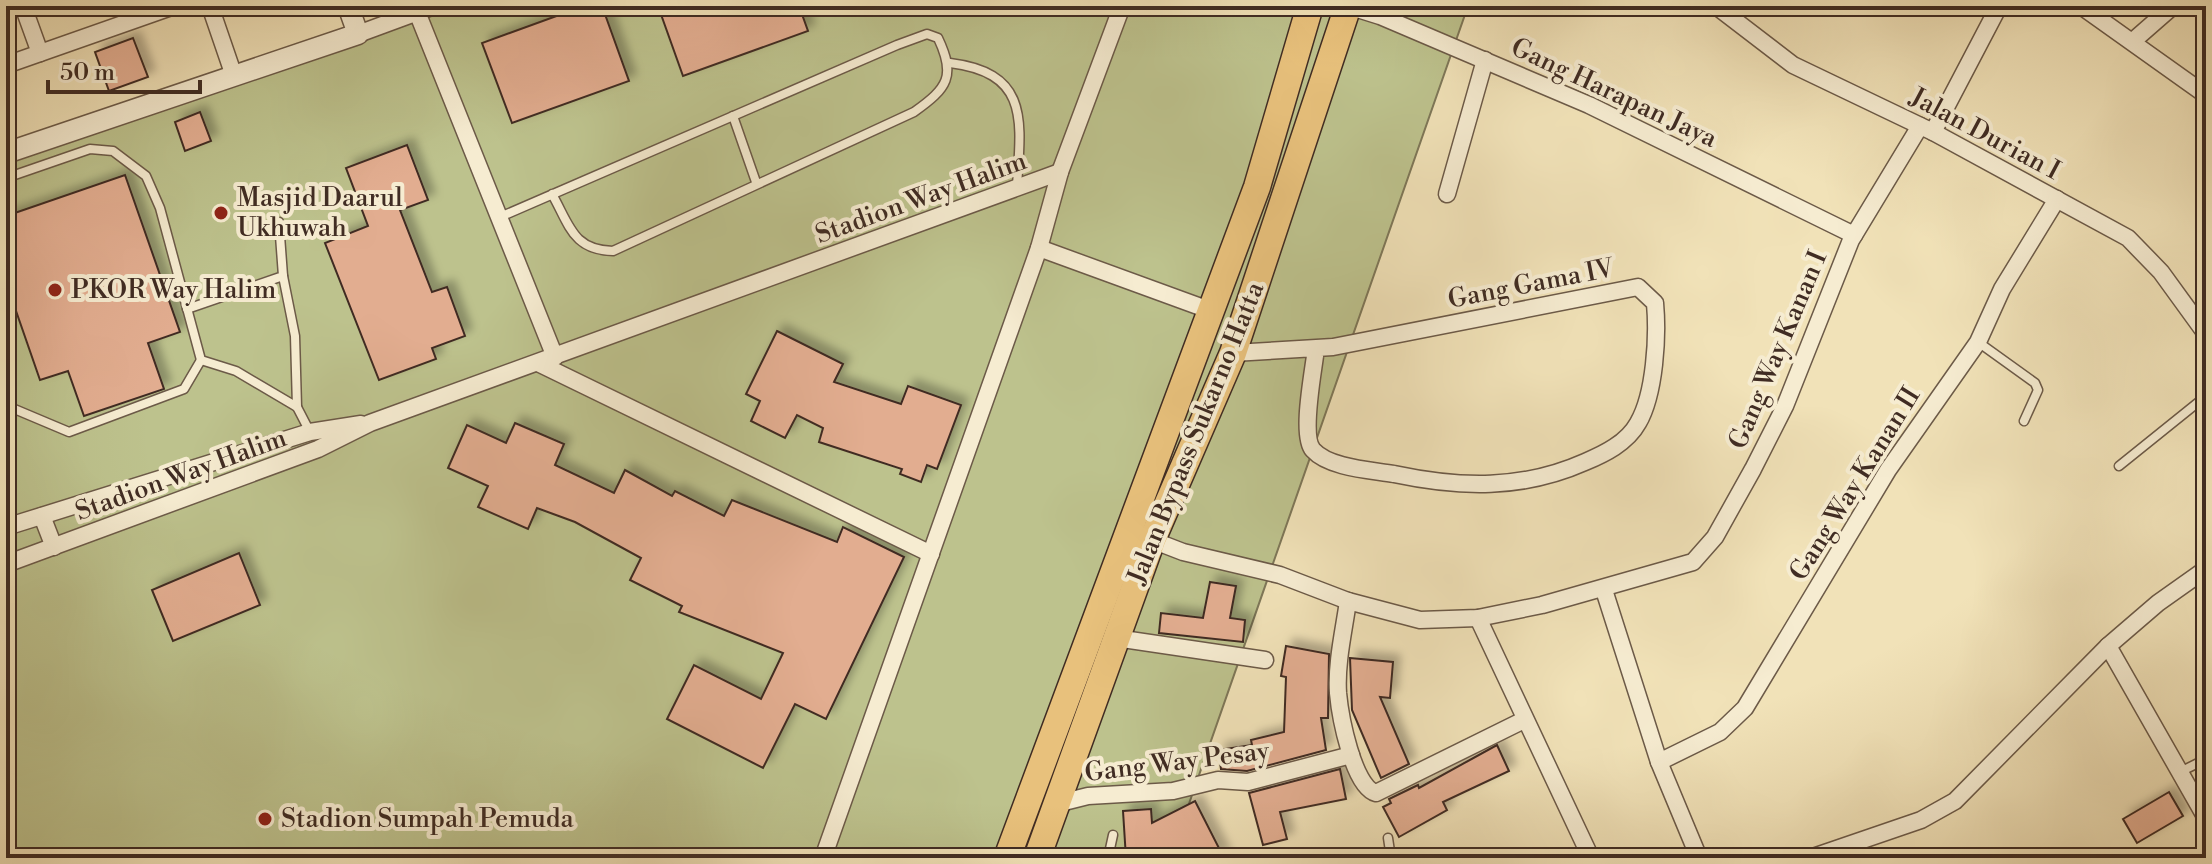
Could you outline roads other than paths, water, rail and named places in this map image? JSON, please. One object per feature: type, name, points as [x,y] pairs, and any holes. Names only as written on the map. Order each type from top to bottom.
[{"type":"highway","name":"Jalan Bypass Sukarno Hatta","points":[[1007,858],[1257,187],[1310,6]]},
{"type":"highway","name":"Jalan Bypass Sukarno Hatta","points":[[1037,858],[1152,540],[1233,353],[1348,6]]},
{"type":"street","points":[[23,6],[40,53]]},
{"type":"street","points":[[116,6],[122,24]]},
{"type":"street","points":[[6,65],[174,6]]},
{"type":"street","points":[[210,6],[234,76]]},
{"type":"street","points":[[348,6],[358,34]]},
{"type":"street","points":[[6,153],[434,6]]},
{"type":"street","points":[[1060,172],[1122,6]]},
{"type":"street","name":"Gang Harapan Jaya","points":[[1348,6],[1380,16],[1589,105],[1854,235]]},
{"type":"street","name":"Jalan Durian I","points":[[1716,6],[1793,65],[1927,129],[2128,238],[2161,272],[2206,334]]},
{"type":"street","name":"Gang Way Kanan I","points":[[1152,540],[1183,552],[1280,575],[1348,601],[1420,620],[1478,618],[1604,590],[1693,562],[1715,537],[1785,406],[1854,235],[1927,129],[1999,6]]},
{"type":"street","points":[[2081,6],[2206,95]]},
{"type":"street","points":[[2133,41],[2173,6]]},
{"type":"street","points":[[417,12],[555,357]]},
{"type":"street","points":[[1447,194],[1485,60]]},
{"type":"street","name":"Stadion Way Halim","points":[[6,564],[318,449],[370,423],[1060,172]]},
{"type":"street","name":"Stadion Way Halim","points":[[823,858],[1039,248],[1060,172]]},
{"type":"street","name":"Gang Way Kanan II","points":[[1659,762],[1720,732],[1745,708],[1888,470],[1978,342],[2002,289],[2057,199]]},
{"type":"street","points":[[1039,248],[1209,310]]},
{"type":"street","name":"Gang Gama IV","points":[[1233,353],[1316,348],[1638,287],[1655,303],[1653,369],[1638,424],[1610,451],[1583,463],[1536,480],[1494,486],[1422,480],[1341,464],[1318,454],[1307,437],[1316,348]]},
{"type":"street","points":[[538,363],[931,554]]},
{"type":"street","name":"Stadion Way Halim","points":[[6,527],[310,432],[370,423]]},
{"type":"street","points":[[148,483],[158,510]]},
{"type":"street","points":[[42,516],[54,547]]},
{"type":"street","points":[[1810,858],[1944,809],[2108,646],[2158,603],[2206,569]]},
{"type":"street","points":[[1604,590],[1659,762],[1699,858]]},
{"type":"street","points":[[1348,601],[1338,692],[1351,755],[1363,786],[1376,793],[1524,720]]},
{"type":"street","points":[[1478,618],[1591,858]]},
{"type":"street","points":[[1116,638],[1265,660]]},
{"type":"street","points":[[2108,646],[2206,818]]},
{"type":"street","name":"Gang Way Pesay","points":[[1056,804],[1088,796],[1173,791],[1218,780],[1248,782],[1351,755]]},
{"type":"lane","points":[[499,218],[552,194],[733,116],[927,34],[938,38],[950,63],[945,85],[914,112],[756,182],[613,251],[590,250],[577,239],[552,194]]},
{"type":"lane","points":[[950,63],[979,67],[1001,80],[1013,94],[1021,125],[1017,188]]},
{"type":"lane","points":[[733,116],[756,182]]},
{"type":"lane","points":[[6,178],[90,149],[113,151],[146,176],[160,208],[201,360],[184,389],[69,432],[12,408],[6,397]]},
{"type":"lane","points":[[279,222],[283,276],[295,336],[297,407],[318,449]]},
{"type":"lane","points":[[187,309],[283,276]]},
{"type":"lane","points":[[1978,342],[2035,383],[2038,390],[2024,421]]},
{"type":"lane","points":[[201,360],[236,371],[297,407]]},
{"type":"lane","points":[[2119,466],[2206,396]]},
{"type":"lane","points":[[6,440],[12,408]]},
{"type":"lane","points":[[2180,772],[2206,759]]},
{"type":"lane","points":[[1108,858],[1113,835]]},
{"type":"lane","points":[[1388,838],[1391,858]]},
{"type":"place","name":"Masjid Daarul Ukhuwah","points":[[221,213]]},
{"type":"place","name":"PKOR Way Halim","points":[[55,290]]},
{"type":"place","name":"Stadion Sumpah Pemuda","points":[[265,819]]}]
